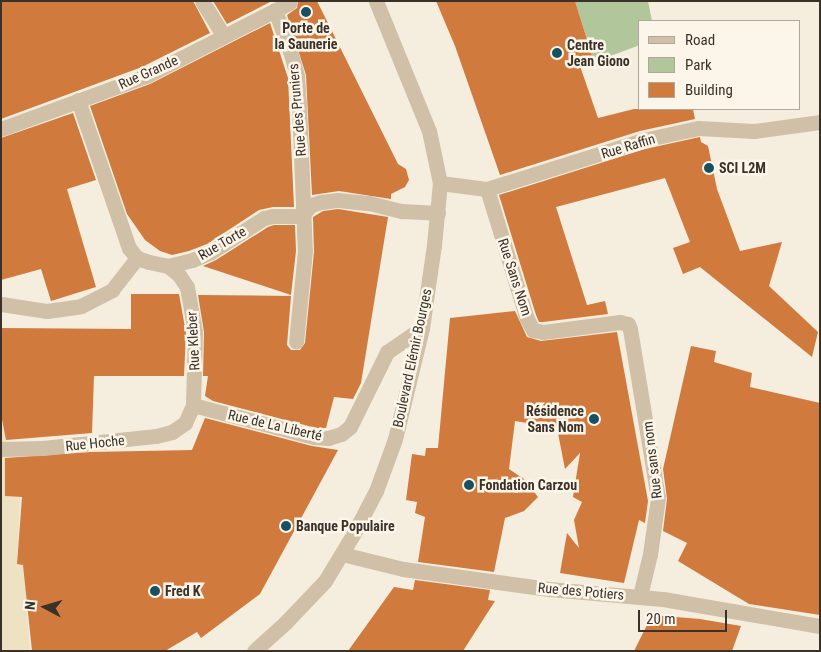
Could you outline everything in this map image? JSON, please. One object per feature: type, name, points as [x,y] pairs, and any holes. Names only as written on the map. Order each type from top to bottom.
[{"type":"street","points":[[202,1],[223,35]]},
{"type":"street","name":"Boulevard Elémir Bourges","points":[[254,651],[285,624],[325,580],[342,554],[376,491],[395,439],[422,328],[438,213],[440,184],[429,131],[376,1]]},
{"type":"street","name":"Rue Grande","points":[[1,129],[146,76],[223,35],[289,3]]},
{"type":"street","name":"Rue des Pruniers","points":[[275,10],[297,76],[305,268],[296,342]]},
{"type":"street","points":[[1,304],[47,311],[81,306],[112,290],[137,258],[129,248],[121,228],[78,100]]},
{"type":"street","name":"Rue Raffin","points":[[440,184],[487,189],[643,140],[698,128],[754,131],[820,122]]},
{"type":"street","name":"Rue Sans Nom","points":[[487,189],[527,319],[534,330],[543,332],[620,322],[628,324]]},
{"type":"street","name":"Rue Torte","points":[[137,258],[168,266],[192,260],[211,252],[264,218],[303,214],[316,203],[338,200],[375,204],[402,211],[438,213]]},
{"type":"street","name":"Rue Kleber","points":[[168,266],[184,281],[191,303],[195,332],[196,362],[193,405],[186,423]]},
{"type":"street","name":"Rue sans nom","points":[[628,324],[633,340],[658,498],[650,554],[640,596]]},
{"type":"street","name":"Rue de La Liberté","points":[[193,405],[314,437],[328,438],[341,434],[350,427],[387,352],[422,328]]},
{"type":"street","name":"Rue Hoche","points":[[1,449],[43,448],[156,436],[172,432],[186,423]]},
{"type":"street","name":"Rue des Potiers","points":[[342,554],[402,569],[549,589],[640,596],[820,626]]},
{"type":"green space","points":[[575,1],[648,1],[652,20],[638,20],[638,46],[594,62]]},
{"type":"shaded area","points":[[1,398],[6,442],[5,496],[20,497],[17,564],[28,565],[26,596],[30,651],[1,651]]},
{"type":"building","points":[[1,1],[193,1],[210,33],[142,67],[1,119]]},
{"type":"building","points":[[213,1],[272,1],[227,24]]},
{"type":"building","points":[[298,1],[317,1],[398,164],[406,169],[409,180],[405,187],[391,194],[391,199],[339,191],[312,195],[306,75],[287,15],[297,8]]},
{"type":"building","points":[[436,1],[575,1],[594,62],[580,66],[598,118],[638,109],[693,110],[695,119],[640,131],[500,175],[455,46]]},
{"type":"building","points":[[270,23],[288,78],[294,207],[273,207],[259,210],[207,244],[189,251],[172,255],[160,251],[145,240],[127,214],[90,106],[150,84]]},
{"type":"building","points":[[73,113],[96,180],[67,189],[96,287],[51,301],[41,269],[1,280],[1,138]]},
{"type":"building","points":[[700,137],[701,142],[708,146],[717,189],[740,251],[782,242],[769,286],[818,332],[812,357],[700,267],[683,274],[673,248],[690,242],[665,178],[556,207],[587,305],[605,301],[608,314],[539,322],[499,195],[645,149]]},
{"type":"building","points":[[338,209],[388,217],[361,383],[353,399],[334,397],[326,428],[316,428],[213,401],[205,396],[208,376],[203,376],[204,332],[198,295],[291,296],[287,345],[291,350],[300,350],[305,343],[314,252],[313,217],[323,211]]},
{"type":"building","points":[[274,225],[295,225],[296,251],[291,295],[203,266],[216,260]]},
{"type":"building","points":[[131,294],[179,294],[186,333],[184,376],[94,376],[92,433],[6,440],[1,414],[1,328],[131,329]]},
{"type":"building","points":[[515,311],[527,337],[541,341],[617,332],[648,501],[645,523],[639,520],[624,583],[560,573],[567,533],[579,548],[574,520],[582,502],[573,497],[580,453],[565,469],[557,428],[515,421],[509,469],[524,479],[538,497],[524,511],[505,518],[494,572],[418,562],[425,517],[415,513],[417,502],[406,500],[412,454],[425,456],[426,448],[438,448],[450,318]]},
{"type":"building","points":[[691,346],[716,351],[714,362],[752,373],[750,387],[820,403],[820,615],[749,604],[678,561],[687,543],[663,531],[667,499],[663,469]]},
{"type":"building","points":[[205,418],[312,446],[338,450],[260,594],[201,638],[197,632],[165,651],[32,651],[23,565],[17,564],[22,497],[5,496],[5,458],[91,452],[192,450]]},
{"type":"building","points":[[415,580],[490,590],[488,600],[495,601],[463,651],[348,651],[394,587],[413,590]]},
{"type":"building","points":[[652,615],[700,619],[741,626],[732,651],[634,651]]},
{"type":"place","name":"Porte de la Saunerie","points":[[306,12]]},
{"type":"place","name":"Centre Jean Giono","points":[[557,53]]},
{"type":"place","name":"SCI L2M","points":[[709,168]]},
{"type":"place","name":"Résidence Sans Nom","points":[[594,419]]},
{"type":"place","name":"Fondation Carzou","points":[[469,485]]},
{"type":"place","name":"Banque Populaire","points":[[286,526]]},
{"type":"place","name":"Fred K","points":[[155,591]]}]
